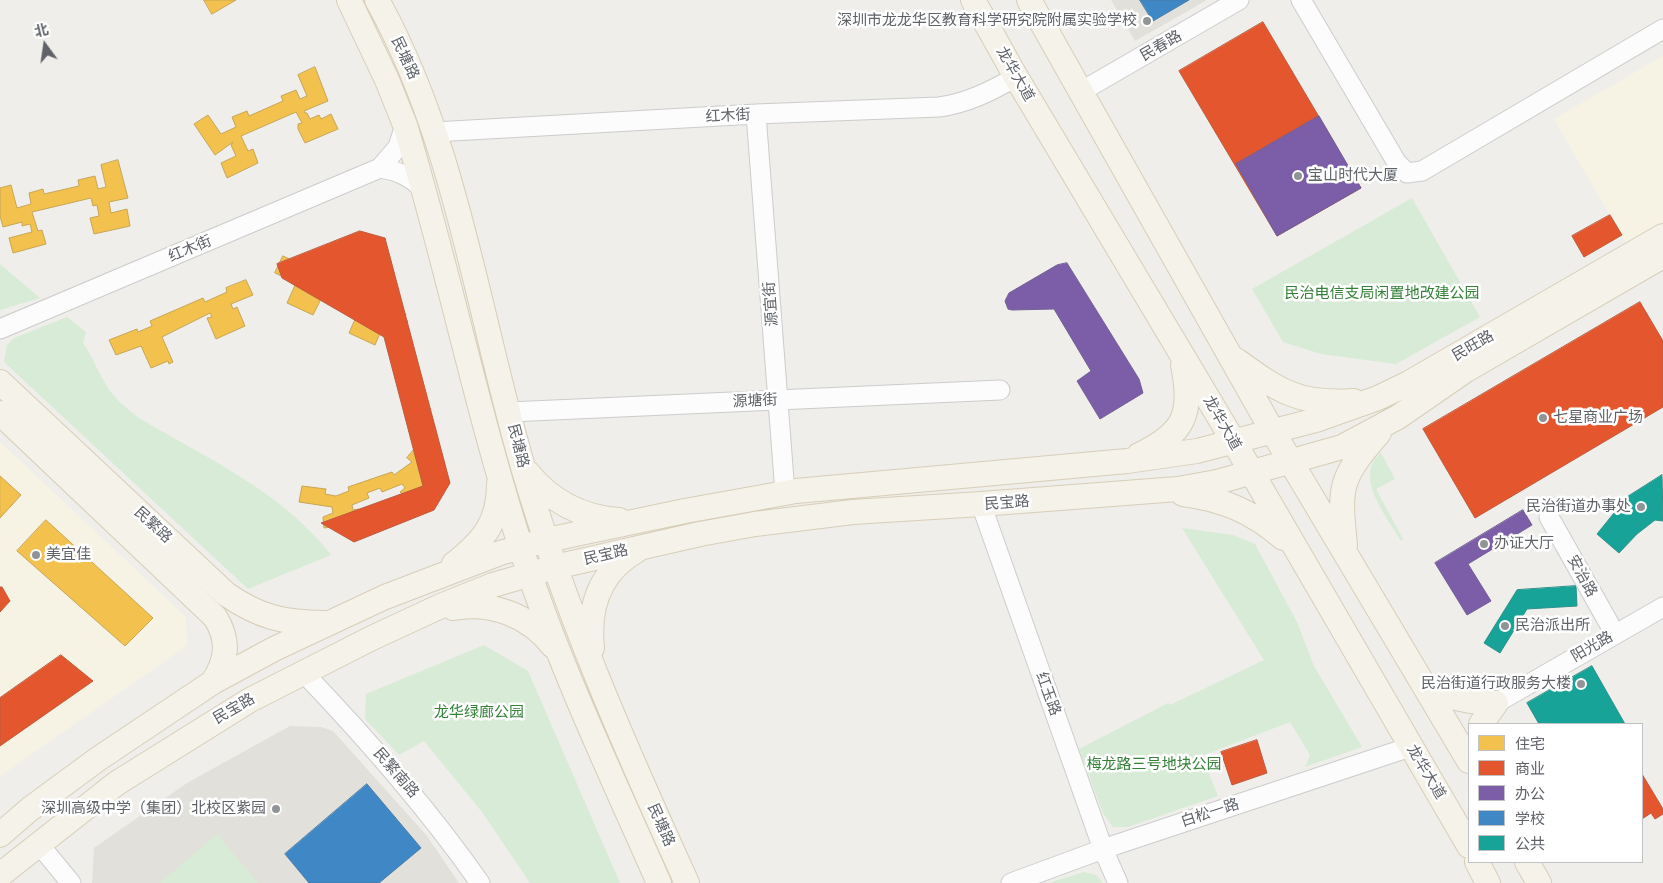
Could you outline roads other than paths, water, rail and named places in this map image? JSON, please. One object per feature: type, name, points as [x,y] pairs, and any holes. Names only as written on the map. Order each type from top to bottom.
[{"type":"main road","name":"民塘路","points":[[349,0],[387,80],[405,125],[424,190],[498,472],[530,573],[561,656],[658,883]]},
{"type":"main road","name":"民塘路","points":[[377,0],[410,67],[434,132],[522,466],[555,567],[594,672],[687,883]]},
{"type":"main road","name":"龙华大道","points":[[973,0],[1016,77],[1234,442],[1468,844]]},
{"type":"main road","points":[[1029,0],[1290,462],[1468,759]]},
{"type":"main road","name":"民旺路","points":[[1273,432],[1316,420],[1378,398],[1417,378],[1663,236]]},
{"type":"main road","name":"民旺路","points":[[1290,462],[1342,447],[1388,422],[1466,370],[1663,256]]},
{"type":"main road","points":[[1127,461],[1161,445],[1172,436],[1183,417],[1187,393],[1181,353]]},
{"type":"main road","points":[[1230,356],[1274,387],[1295,397],[1322,401],[1378,398]]},
{"type":"main road","name":"民繁路","points":[[0,382],[226,594],[258,614],[272,618],[305,623],[328,623]]},
{"type":"main road","name":"民繁路","points":[[0,413],[215,617],[222,630],[226,647],[222,665],[213,682]]},
{"type":"main road","points":[[1345,553],[1341,511],[1344,479],[1359,455],[1388,422]]},
{"type":"main road","name":"民宝路","points":[[0,834],[98,758],[213,682],[328,623],[439,575],[521,546],[785,493],[846,485],[1127,461],[1174,455],[1273,432]]},
{"type":"main road","name":"民宝路","points":[[0,875],[118,783],[250,700],[303,672],[422,615],[493,585],[530,573],[700,534],[804,517],[1159,491],[1216,482],[1290,462]]},
{"type":"main road","points":[[522,466],[538,486],[551,498],[572,509],[608,520],[636,522]]},
{"type":"main road","points":[[439,575],[464,555],[489,529],[497,510],[498,472]]},
{"type":"main road","points":[[1159,491],[1227,503],[1257,518],[1294,548]]},
{"type":"main road","points":[[594,672],[591,617],[596,597],[602,583],[620,561],[645,546]]},
{"type":"main road","points":[[422,615],[469,605],[500,608],[536,628],[561,656]]},
{"type":"main road","points":[[1426,688],[1448,697],[1470,702],[1496,703]]},
{"type":"main road","points":[[1482,723],[1496,703]]},
{"type":"main road","points":[[1478,863],[1488,883]]},
{"type":"main road","points":[[1528,863],[1539,883]]},
{"type":"street","name":"民春路","points":[[1082,92],[1239,0]]},
{"type":"street","points":[[1301,0],[1397,163],[1407,173],[1422,171],[1663,29]]},
{"type":"street","name":"红木街","points":[[434,132],[959,104],[980,96],[1016,77]]},
{"type":"street","name":"源宜街","points":[[756,114],[785,493]]},
{"type":"street","name":"红木街","points":[[0,329],[380,168],[398,147],[405,125]]},
{"type":"street","points":[[380,168],[403,174],[414,180],[424,190]]},
{"type":"street","name":"源塘街","points":[[509,412],[1000,390]]},
{"type":"street","name":"红玉路","points":[[981,504],[1103,849],[1118,883]]},
{"type":"street","name":"安治路","points":[[1549,517],[1615,634]]},
{"type":"street","name":"阳光路","points":[[1496,703],[1663,607]]},
{"type":"street","name":"民繁南路","points":[[303,672],[360,731],[420,800],[480,883]]},
{"type":"street","name":"白松一路","points":[[1011,883],[1103,849],[1410,747]]},
{"type":"street","points":[[38,844],[71,883]]},
{"type":"place","name":"深圳市龙龙华区教育科学研究院附属实验学校","points":[[1147,21]]},
{"type":"place","name":"宝山时代大厦","points":[[1298,176]]},
{"type":"place","name":"七星商业广场","points":[[1543,418]]},
{"type":"place","name":"民治街道办事处","points":[[1641,507]]},
{"type":"place","name":"办证大厅","points":[[1484,544]]},
{"type":"place","name":"美宜佳","points":[[36,555]]},
{"type":"place","name":"民治派出所","points":[[1505,626]]},
{"type":"place","name":"民治街道行政服务大楼","points":[[1581,684]]},
{"type":"place","name":"深圳高级中学（集团）北校区紫园","points":[[276,809]]},
{"type":"park label","name":"民治电信支局闲置地改建公园","points":[[1382,294]]},
{"type":"park label","name":"龙华绿廊公园","points":[[479,713]]},
{"type":"park label","name":"梅龙路三号地块公园","points":[[1154,765]]}]
